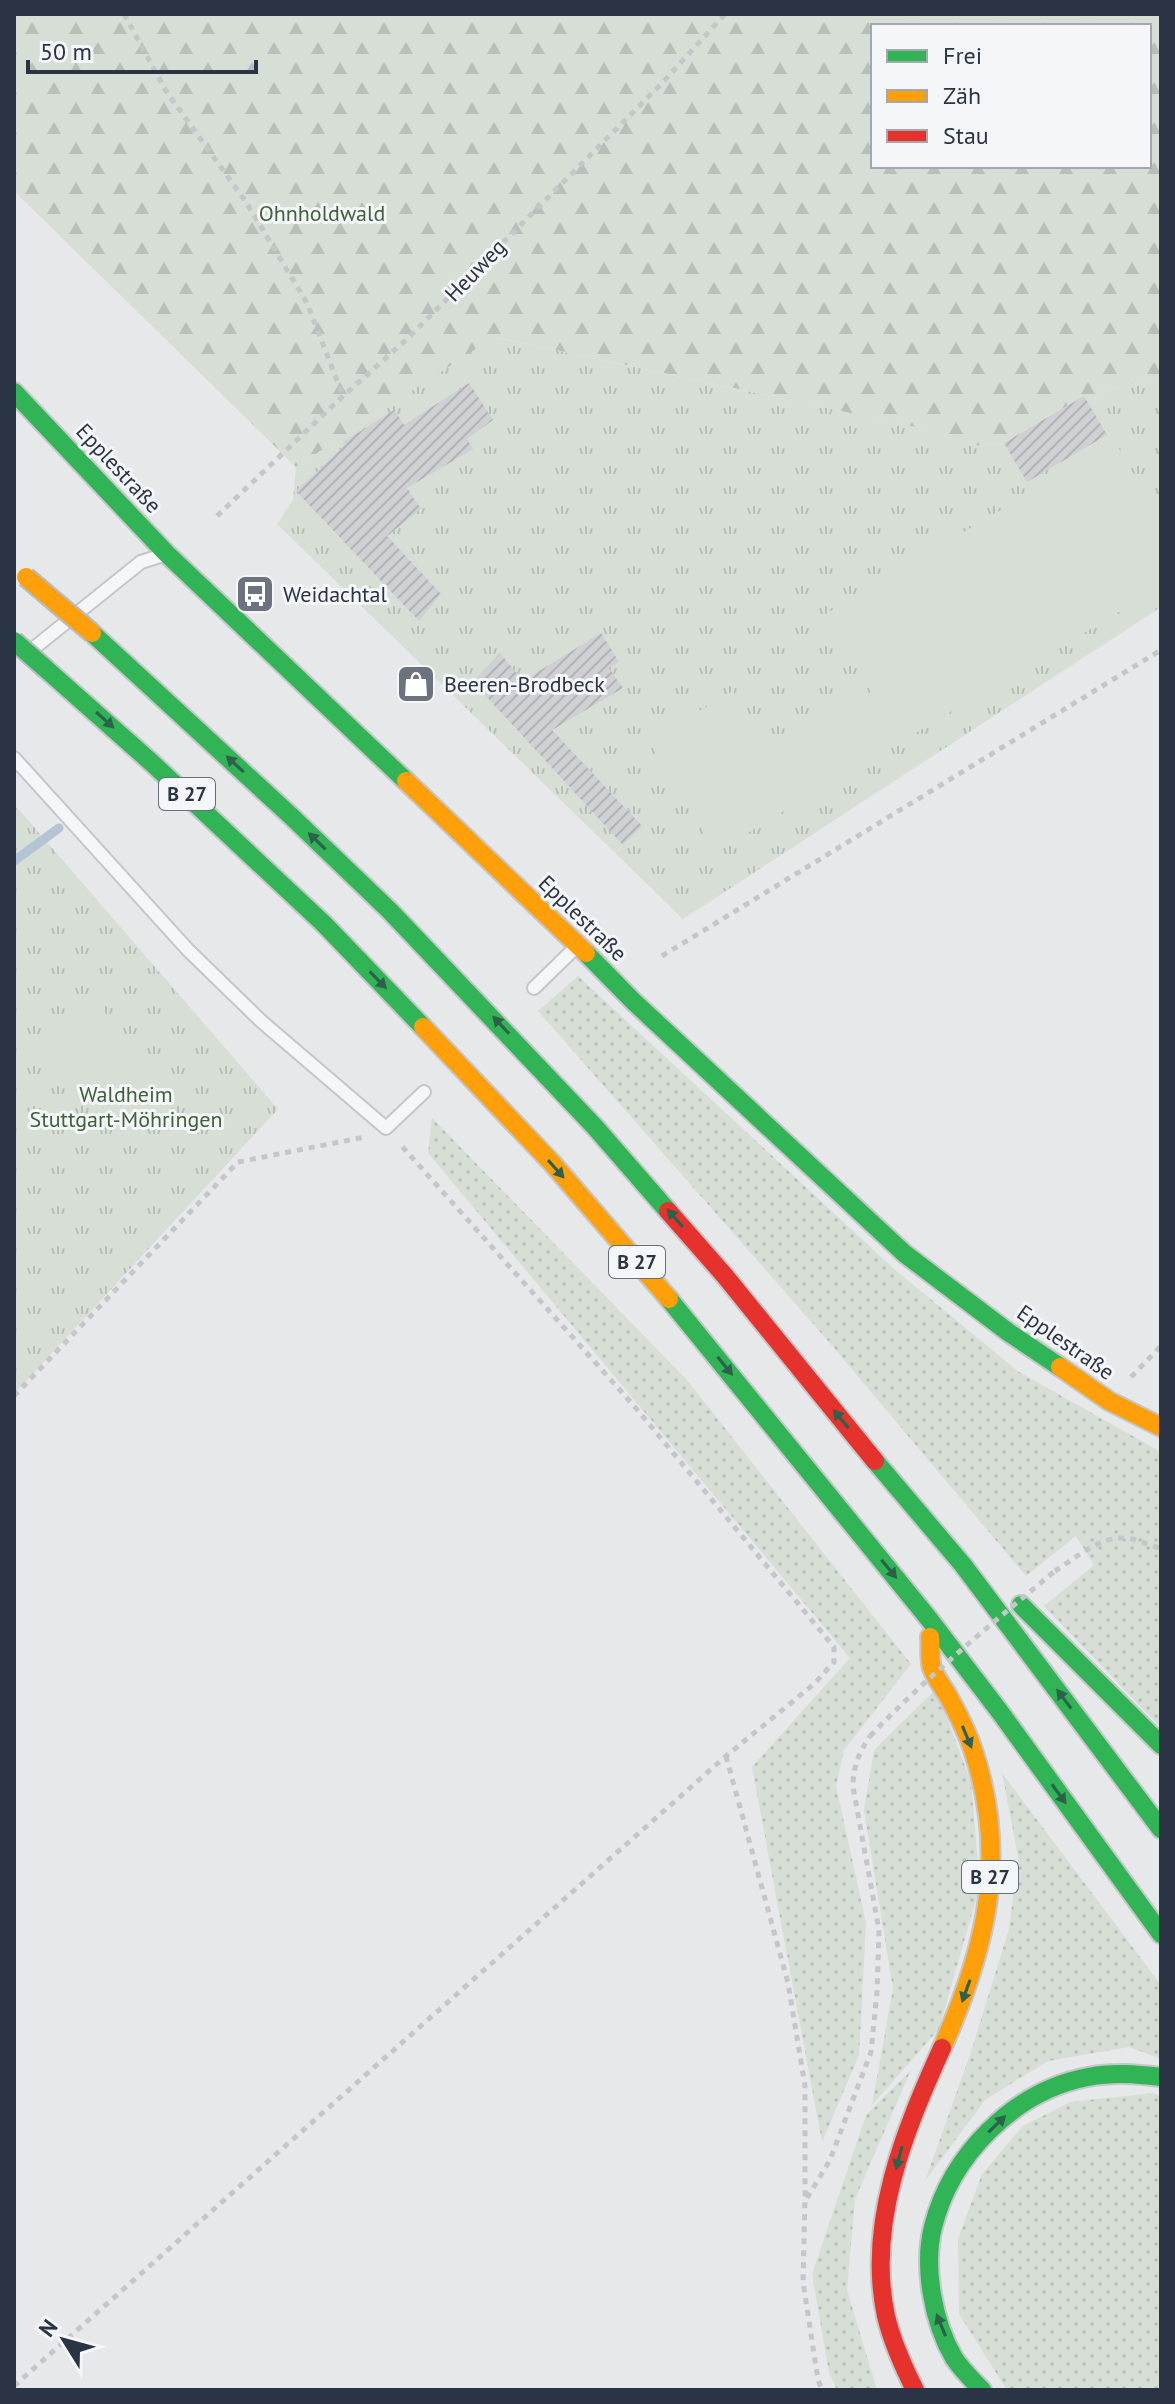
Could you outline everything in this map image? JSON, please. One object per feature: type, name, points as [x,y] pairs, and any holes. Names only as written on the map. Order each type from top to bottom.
[{"type":"main road","name":"Epplestraße","points":[[14,392],[167,554],[644,1011],[905,1254],[1008,1332],[1109,1401],[1161,1427]]},
{"type":"main road","name":"B 27","points":[[20,572],[92,633],[390,911],[595,1127],[725,1276],[963,1565],[1161,1829]]},
{"type":"main road","name":"B 27","points":[[14,641],[152,763],[324,924],[552,1163],[688,1321],[929,1619],[1161,1934]]},
{"type":"main road","name":"B 27","points":[[963,1565],[1028,1609],[1161,1745]]},
{"type":"main road","name":"B 27","points":[[915,2390],[891,2338],[880,2281],[883,2220],[901,2148],[974,1970],[989,1900],[991,1865],[989,1831],[973,1750],[932,1668],[929,1619]]},
{"type":"main road","points":[[982,2390],[959,2366],[936,2317],[930,2269],[932,2228],[948,2185],[969,2151],[1008,2113],[1046,2089],[1082,2077],[1124,2073],[1161,2077]]},
{"type":"lane","points":[[14,663],[141,562],[167,554]]},
{"type":"lane","points":[[14,758],[188,950],[261,1021],[386,1128],[424,1092]]},
{"type":"lane","points":[[534,988],[578,945]]},
{"type":"path","points":[[124,14],[166,91],[246,202],[307,303],[343,396]]},
{"type":"path","name":"Heuweg","points":[[217,516],[405,341],[663,82],[725,14]]},
{"type":"path","points":[[662,956],[1161,650]]},
{"type":"path","points":[[14,1396],[238,1162],[357,1140],[386,1128],[635,1407],[834,1647],[834,1662],[814,1684],[726,1756],[14,2386]]},
{"type":"path","points":[[805,2200],[830,2160],[871,2052],[879,1930],[853,1787],[853,1769],[860,1751],[870,1736],[932,1675],[1055,1571],[1097,1545],[1118,1538],[1161,1549]]},
{"type":"path","points":[[726,1756],[788,1983],[805,2086],[803,2282],[822,2390]]},
{"type":"green space","name":"Ohnholdwald","points":[[14,14],[1161,14],[1161,376],[1084,396],[1004,443],[972,446],[934,431],[495,337],[296,467],[14,191]]},
{"type":"green space","points":[[494,337],[934,431],[972,446],[1004,443],[1084,396],[1161,376],[1161,607],[683,919],[277,524],[293,500],[296,467]]},
{"type":"green space","points":[[1115,442],[1161,521],[1161,587],[715,852],[649,741],[733,691],[770,752],[871,692],[826,614]]},
{"type":"green space","name":"Waldheim Stuttgart-Möhringen","points":[[14,804],[278,1109],[14,1394]]},
{"type":"green space","points":[[578,976],[894,1269],[1019,1372],[1161,1452],[1161,1728],[1044,1606],[1094,1565],[1076,1536],[1026,1576],[829,1342],[538,1011]]},
{"type":"green space","points":[[89,994],[179,1099],[125,1145],[36,1041]]},
{"type":"green space","points":[[432,1118],[687,1380],[911,1664],[844,1750],[836,1786],[866,1923],[859,2055],[822,2142],[752,1767],[850,1658],[428,1153]]},
{"type":"green space","points":[[936,1689],[971,1782],[980,1886],[939,2029],[872,2105],[893,1989],[864,1810],[874,1750]]},
{"type":"green space","points":[[1002,1773],[1161,1985],[1161,2059],[1129,2047],[1048,2061],[985,2100],[925,2181],[971,2052],[1009,1929],[1018,1856]]},
{"type":"green space","points":[[911,2070],[855,2199],[847,2290],[877,2390],[837,2390],[829,2372],[812,2274],[866,2115]]},
{"type":"green space","points":[[1153,2093],[1161,2096],[1161,2390],[1011,2390],[1005,2387],[959,2314],[958,2239],[982,2174],[1023,2126],[1070,2102]]},
{"type":"building","points":[[469,383],[493,420],[467,439],[473,449],[407,488],[421,509],[387,536],[441,594],[419,621],[296,491],[345,445],[343,442],[394,410],[404,425]]},
{"type":"building","points":[[1084,396],[1107,435],[1027,482],[1004,443]]},
{"type":"building","points":[[601,633],[619,662],[609,668],[623,688],[552,730],[642,826],[623,845],[473,682],[500,653],[523,681]]},
{"type":"waterway","points":[[14,861],[59,828]]},
{"type":"traffic: fast","points":[[14,392],[167,554],[406,781]]},
{"type":"traffic: fast","points":[[92,633],[390,911],[595,1127],[668,1211]]},
{"type":"traffic: fast","points":[[14,641],[46,669]]},
{"type":"traffic: fast","points":[[46,669],[324,924],[423,1027]]},
{"type":"traffic: fast","points":[[586,953],[633,1001],[905,1254],[1060,1367]]},
{"type":"traffic: fast","points":[[669,1299],[929,1619],[1161,1934]]},
{"type":"traffic: fast","points":[[875,1461],[963,1565],[1161,1829]]},
{"type":"traffic: fast","points":[[1021,1605],[1161,1745]]},
{"type":"traffic: fast","points":[[982,2390],[954,2358],[940,2328],[932,2294],[930,2243],[942,2200],[954,2175],[990,2130],[1035,2096],[1097,2075],[1161,2077]]},
{"type":"traffic: slow","points":[[26,577],[92,633]]},
{"type":"traffic: slow","points":[[406,781],[586,953]]},
{"type":"traffic: slow","points":[[423,1027],[552,1163],[669,1299]]},
{"type":"traffic: slow","points":[[1060,1367],[1109,1401],[1161,1427]]},
{"type":"traffic: slow","points":[[930,1637],[932,1668],[968,1736],[984,1789],[990,1828],[988,1902],[981,1938],[942,2048]]},
{"type":"traffic: jam","points":[[668,1211],[725,1276],[875,1461]]},
{"type":"traffic: jam","points":[[915,2390],[898,2354],[886,2316],[881,2281],[881,2247],[885,2212],[903,2145],[942,2048]]},
{"type":"place","name":"Weidachtal","points":[[255,594]]},
{"type":"place","name":"Beeren-Brodbeck","points":[[416,684]]}]
